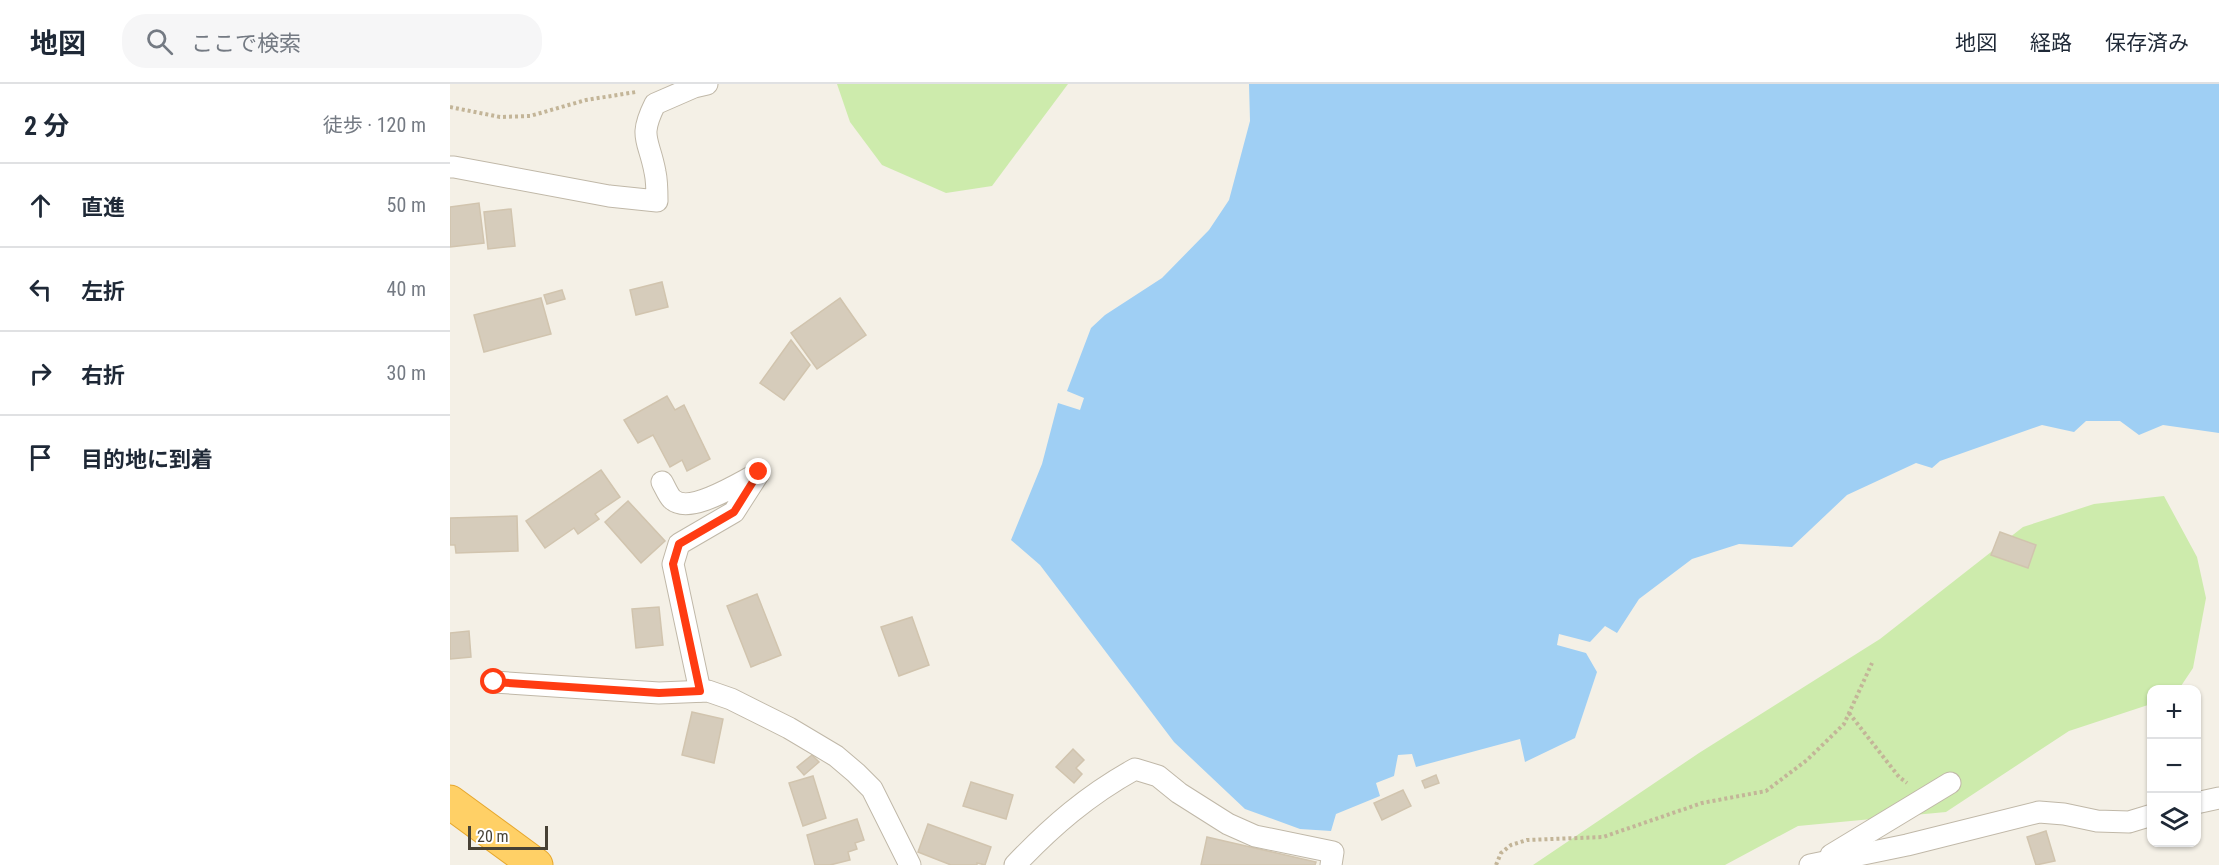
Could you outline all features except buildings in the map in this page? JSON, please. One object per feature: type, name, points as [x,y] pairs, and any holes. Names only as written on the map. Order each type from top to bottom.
[{"type":"highway","points":[[450,802],[536,865]]},
{"type":"street","points":[[450,167],[609,196],[657,201],[655,172],[645,140],[646,121],[655,104],[694,87],[707,84]]},
{"type":"street","points":[[662,483],[672,500],[687,506],[706,500],[759,472],[734,512],[679,544],[673,564],[700,691]]},
{"type":"street","points":[[494,682],[659,693],[708,691],[731,699],[789,728],[836,756],[872,789],[910,865]]},
{"type":"street","points":[[1015,865],[1047,832],[1087,799],[1104,786],[1135,769],[1158,776],[1179,792],[1237,828],[1255,836],[1333,852],[1331,865]]},
{"type":"street","points":[[1813,864],[1950,783]]},
{"type":"street","points":[[2201,802],[2219,798]]},
{"type":"street","points":[[1813,864],[1907,845],[2039,812],[2064,814],[2097,821],[2129,822],[2147,816]]},
{"type":"path","points":[[450,107],[500,117],[530,116],[586,100],[648,91]]},
{"type":"path","points":[[1497,865],[1501,853],[1511,845],[1527,840],[1604,837],[1702,803],[1766,791],[1807,760],[1844,724],[1872,663]]},
{"type":"path","points":[[1849,713],[1899,777],[1928,796]]},
{"type":"green space","points":[[837,84],[1068,84],[992,186],[946,193],[882,165],[850,122]]},
{"type":"green space","points":[[2164,496],[2197,557],[2206,598],[2193,668],[2182,685],[2147,685],[2147,705],[2069,731],[1946,812],[1798,826],[1725,865],[1533,865],[1699,753],[1880,639],[2023,527],[2094,504]]},
{"type":"water","points":[[1249,84],[2219,84],[2219,433],[2163,425],[2139,435],[2120,421],[2086,421],[2074,432],[2042,425],[1940,461],[1932,468],[1916,463],[1847,495],[1792,547],[1739,544],[1692,559],[1639,599],[1617,633],[1605,626],[1590,642],[1559,634],[1557,645],[1586,653],[1597,672],[1575,738],[1525,762],[1520,739],[1416,767],[1412,754],[1398,755],[1394,776],[1376,783],[1380,796],[1336,814],[1331,831],[1300,829],[1245,809],[1174,742],[1040,565],[1011,540],[1042,464],[1058,403],[1080,410],[1084,398],[1067,391],[1091,328],[1105,315],[1162,278],[1209,230],[1229,200],[1250,121]]},
{"type":"route","points":[[494,682],[659,693],[700,691],[673,564],[679,544],[734,512],[759,472]]}]
